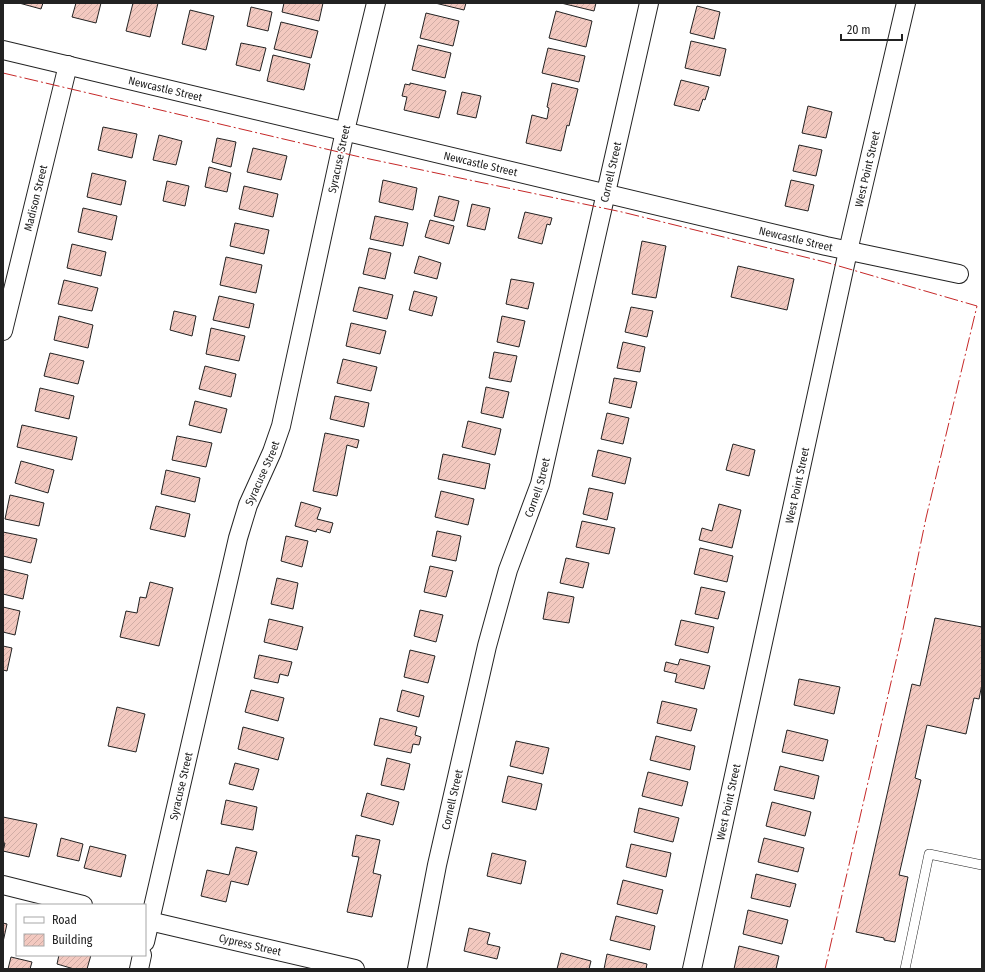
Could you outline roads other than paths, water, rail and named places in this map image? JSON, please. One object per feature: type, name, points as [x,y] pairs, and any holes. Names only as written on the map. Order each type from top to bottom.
[{"type":"street","name":"Syracuse Street","points":[[146,932],[147,921],[238,538],[248,505],[272,452],[281,426],[344,130],[376,3]]},
{"type":"street","name":"Cornell Street","points":[[416,969],[437,865],[487,646],[508,570],[540,484],[649,3]]},
{"type":"street","name":"West Point Street","points":[[692,969],[848,251],[906,3]]},
{"type":"street","name":"Newcastle Street","points":[[3,50],[848,251],[959,274]]},
{"type":"street","name":"Madison Street","points":[[3,331],[68,65]]},
{"type":"street","points":[[3,886],[79,904]]},
{"type":"street","name":"Cypress Street","points":[[147,921],[355,969]]},
{"type":"street","points":[[139,969],[142,956]]},
{"type":"lane","points":[[905,969],[929,854],[982,864]]}]
